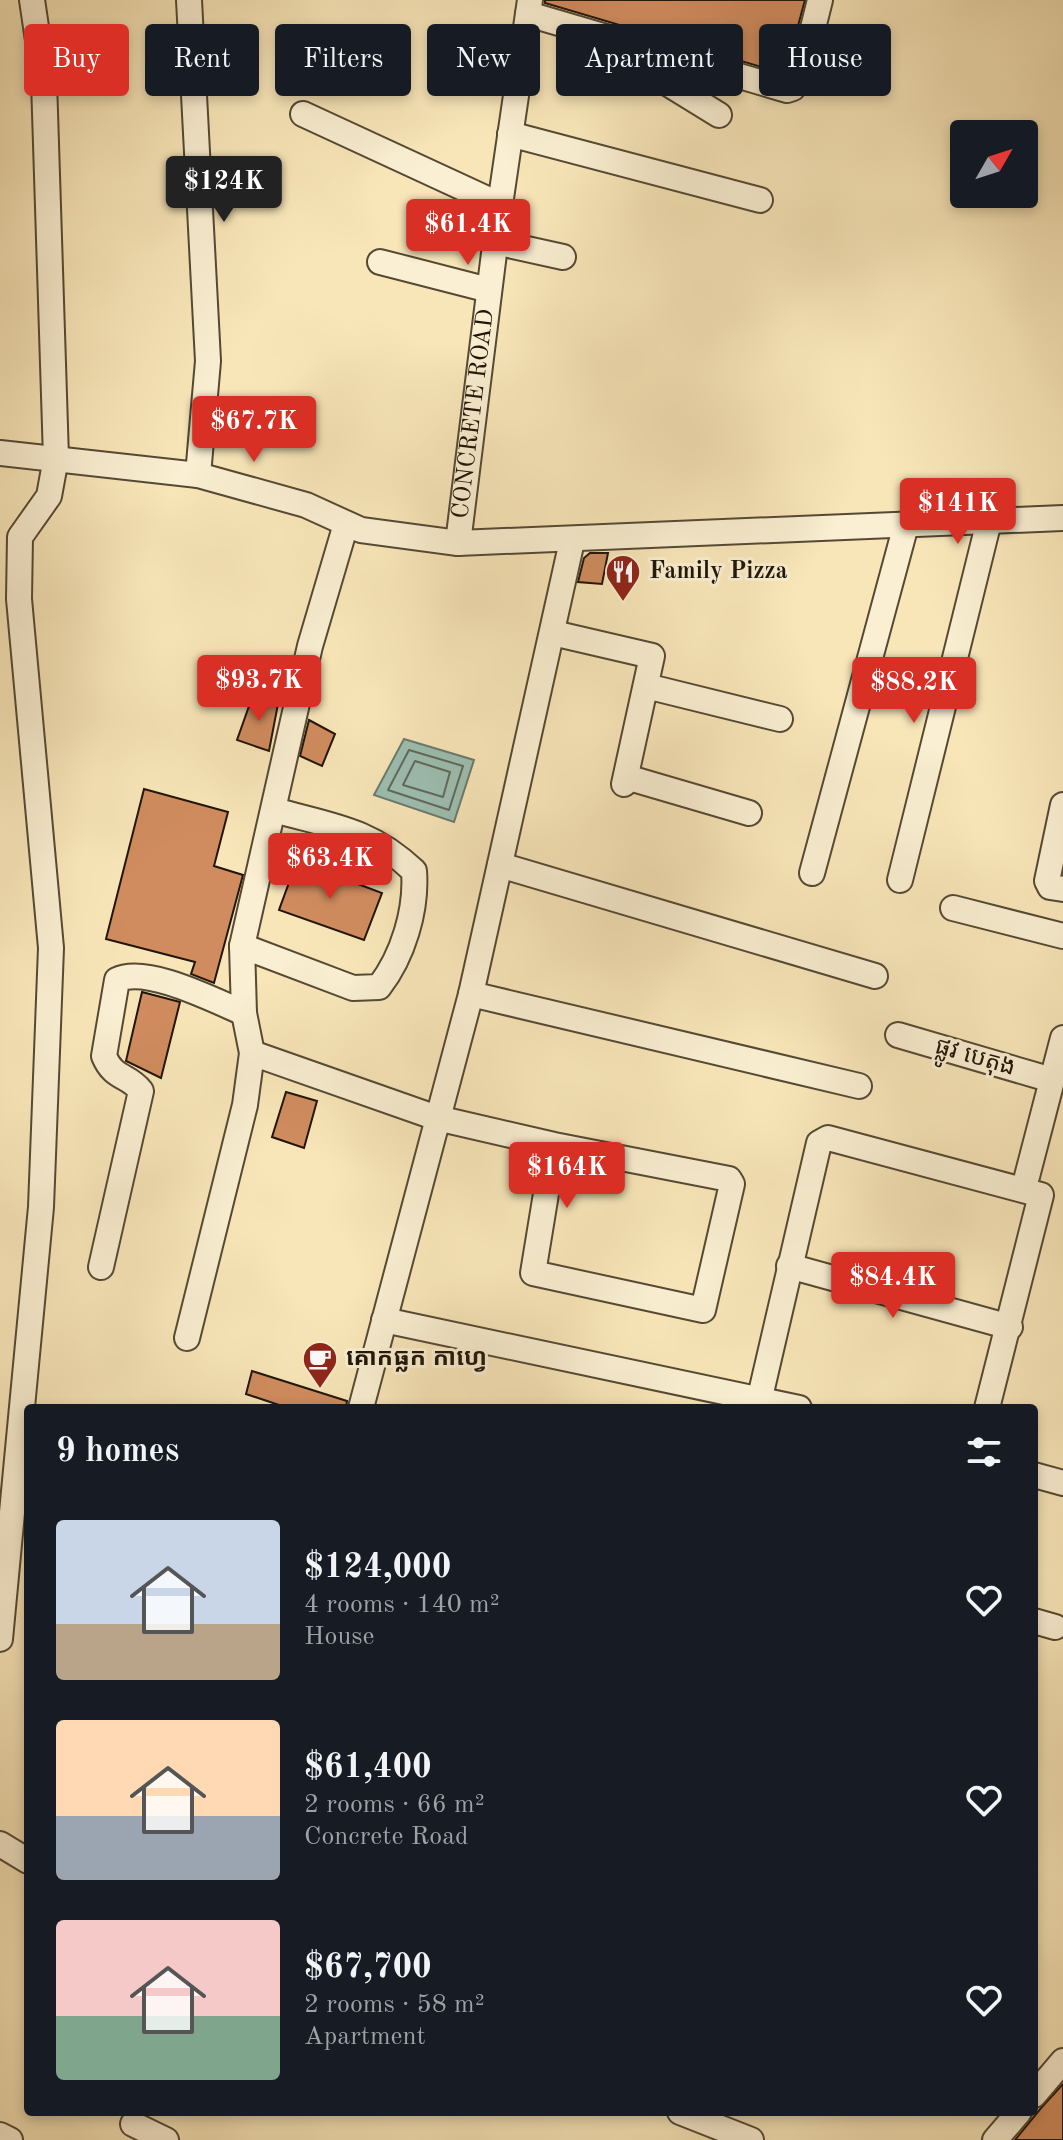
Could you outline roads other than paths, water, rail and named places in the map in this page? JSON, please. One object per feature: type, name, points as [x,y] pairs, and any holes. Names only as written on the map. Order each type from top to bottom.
[{"type":"street","points":[[0,1639],[41,1207],[51,948],[19,599],[20,537],[49,496],[44,81],[32,0]]},
{"type":"street","points":[[189,0],[208,361],[198,475]]},
{"type":"street","points":[[528,15],[787,90],[793,88],[801,76],[820,0]]},
{"type":"street","points":[[528,15],[623,59],[719,115]]},
{"type":"street","name":"CONCRETE ROAD","points":[[458,543],[495,242],[528,15]]},
{"type":"street","points":[[303,114],[500,205]]},
{"type":"street","points":[[510,134],[760,200]]},
{"type":"street","points":[[495,242],[563,257]]},
{"type":"street","points":[[380,262],[489,290]]},
{"type":"street","points":[[0,453],[198,475],[306,505],[361,530],[458,543],[572,541],[1063,518]]},
{"type":"street","points":[[900,880],[989,521]]},
{"type":"street","points":[[187,1338],[245,1105],[252,1053],[244,1013],[242,946],[310,646],[346,524]]},
{"type":"street","points":[[812,873],[906,525]]},
{"type":"street","points":[[362,1404],[471,994],[572,541]]},
{"type":"street","points":[[553,633],[652,656],[625,781],[749,813]]},
{"type":"street","points":[[646,686],[780,719]]},
{"type":"street","points":[[1063,805],[1047,881],[1050,887],[1063,889]]},
{"type":"street","points":[[242,946],[353,988],[379,987],[393,969],[416,898],[414,871],[388,847],[366,836],[274,810]]},
{"type":"street","points":[[500,865],[875,976]]},
{"type":"street","points":[[953,908],[1063,936]]},
{"type":"street","points":[[101,1267],[141,1091],[135,1083],[115,1075],[104,1056],[117,980],[137,975],[196,992],[244,1013]]},
{"type":"street","points":[[471,994],[859,1086]]},
{"type":"street","name":"ផ្លូវ បេតុង","points":[[898,1035],[1052,1080]]},
{"type":"street","points":[[1024,1188],[1063,1038]]},
{"type":"street","points":[[252,1053],[437,1118],[731,1181],[705,1307],[700,1311],[533,1273],[554,1145]]},
{"type":"street","points":[[760,1397],[789,1266],[822,1139],[1024,1188],[1041,1195],[988,1404]]},
{"type":"street","points":[[789,1266],[1010,1327]]},
{"type":"street","points":[[384,1320],[785,1404]]},
{"type":"street","points":[[1038,1476],[1063,1483]]},
{"type":"street","points":[[0,1844],[24,1859]]},
{"type":"street","points":[[1038,2090],[1063,2061]]},
{"type":"street","points":[[692,2116],[735,2131]]},
{"type":"street","points":[[995,2140],[1016,2116]]},
{"type":"street","points":[[132,2125],[166,2140]]},
{"type":"street","points":[[0,2135],[10,2140]]},
{"type":"water","points":[[404,739],[474,760],[454,822],[374,795]]},
{"type":"place","name":"Family Pizza","points":[[623,603]]},
{"type":"place","name":"គោកធ្លក កាហ្វេ","points":[[320,1390]]}]
